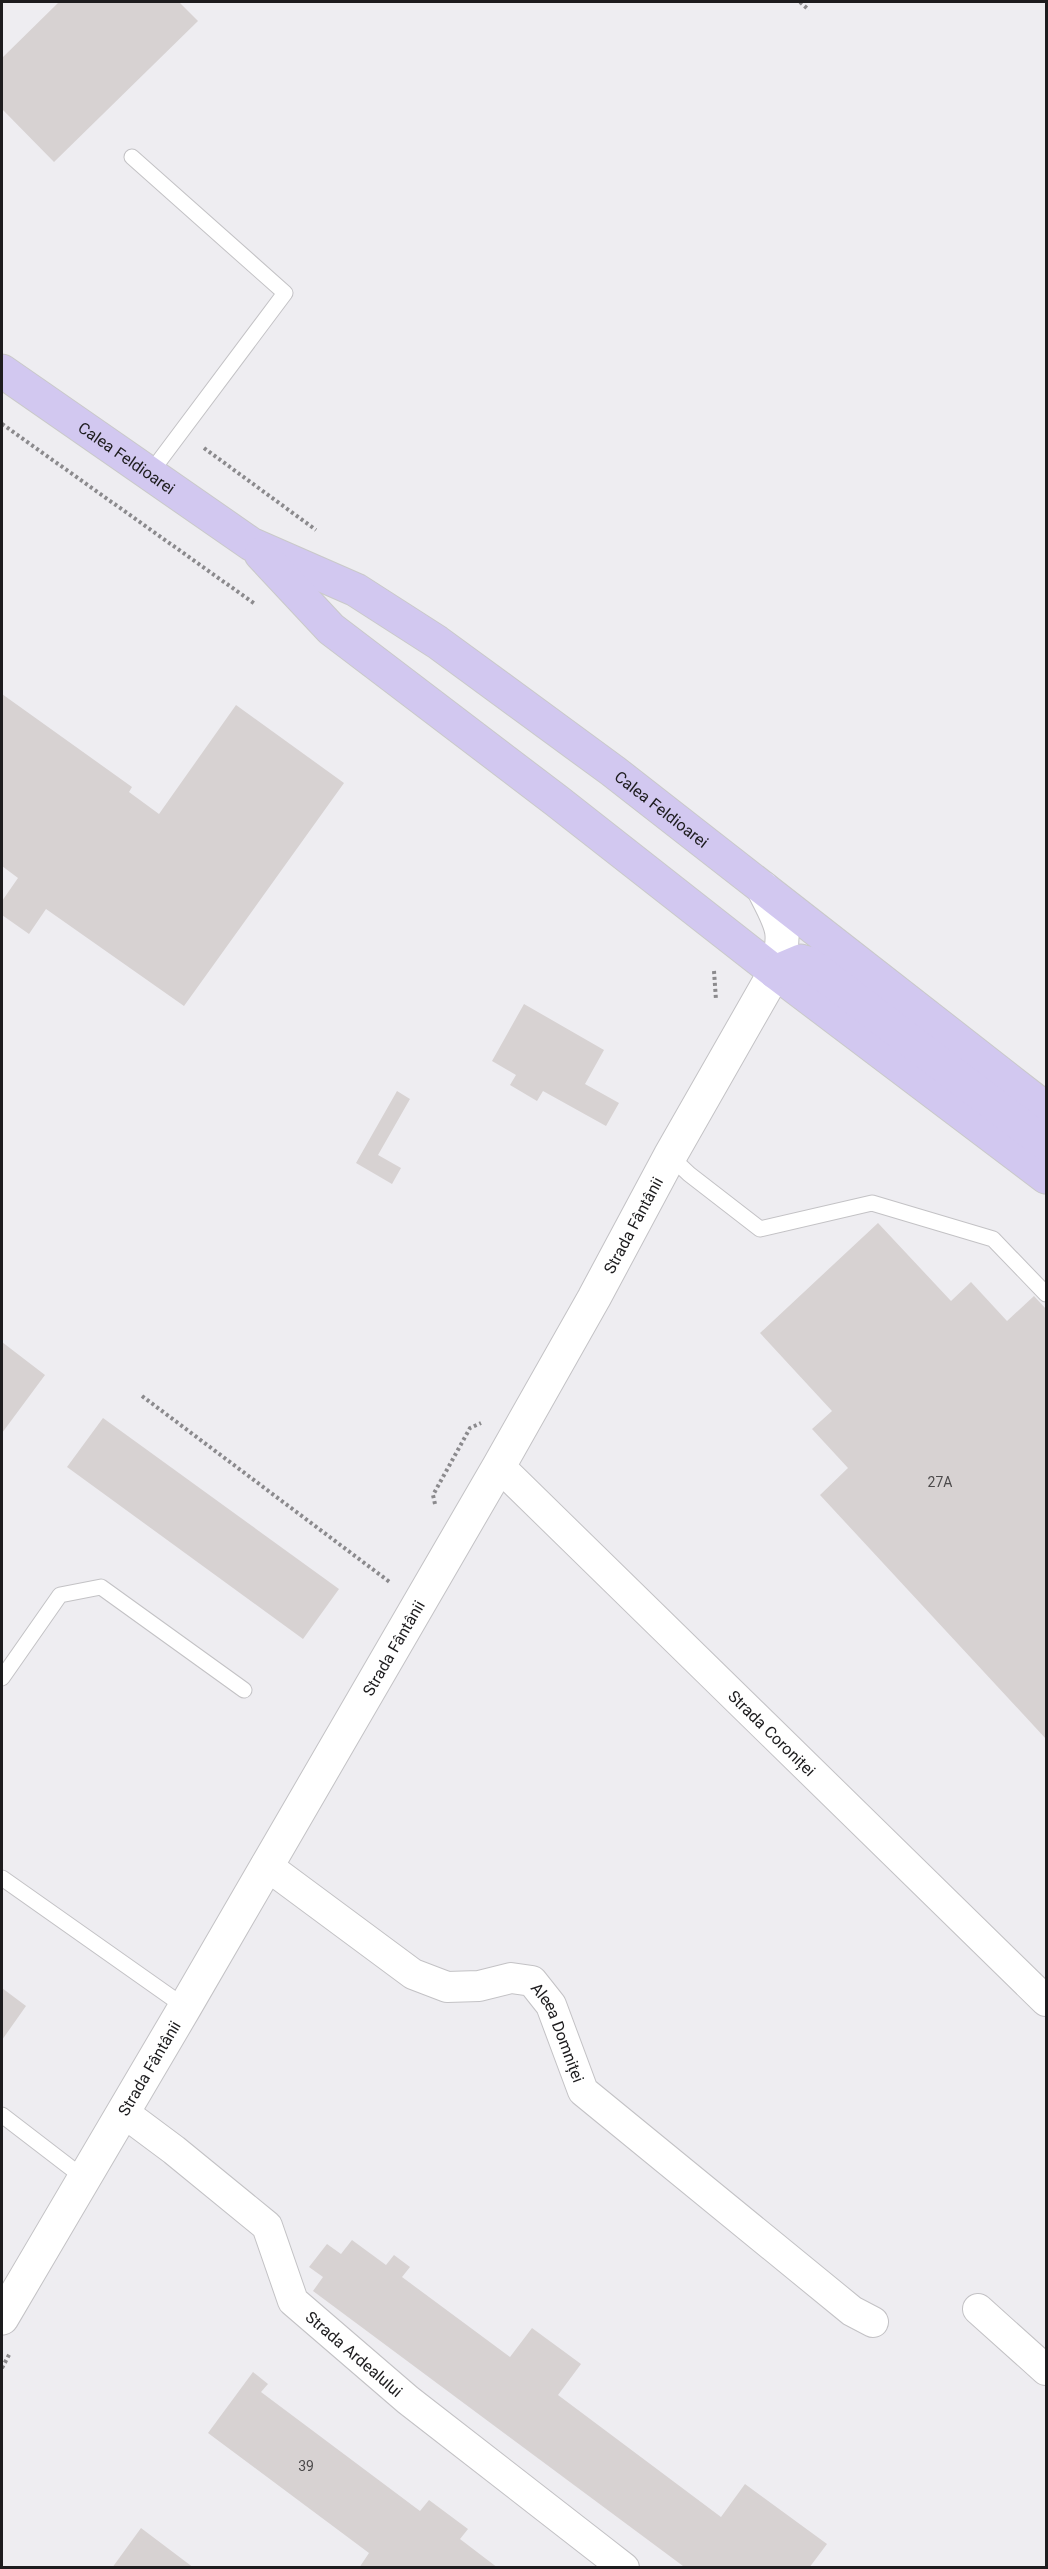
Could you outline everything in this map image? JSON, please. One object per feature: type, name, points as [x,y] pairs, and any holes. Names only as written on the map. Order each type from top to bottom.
[{"type":"highway","name":"Calea Feldioarei","points":[[2,371],[251,544],[331,629],[548,794],[775,972],[1047,1177]]},
{"type":"highway","name":"Calea Feldioarei","points":[[251,544],[356,590],[437,642],[613,771],[1047,1109]]},
{"type":"highway","points":[[775,972],[801,961],[808,963],[1047,1144]]},
{"type":"street","name":"Strada Fântânii","points":[[7,2333],[84,2178],[498,1466],[775,972],[784,947],[783,935],[763,888]]},
{"type":"street","name":"Strada Coroniței","points":[[498,1466],[1047,2001]]},
{"type":"street","name":"Aleea Domniței","points":[[266,1865],[413,1974],[447,1988],[479,1986],[511,1978],[532,1982],[551,2005],[583,2091],[852,2311],[873,2322]]},
{"type":"street","name":"Strada Ardealului","points":[[123,2112],[174,2150],[267,2226],[293,2301],[408,2400],[624,2568]]},
{"type":"street","points":[[978,2309],[1047,2370]]},
{"type":"lane","points":[[132,157],[285,293],[150,472]]},
{"type":"lane","points":[[670,1156],[689,1174],[760,1229],[872,1203],[993,1239],[1047,1294]]},
{"type":"lane","points":[[2,1678],[60,1595],[101,1587],[244,1690]]},
{"type":"lane","points":[[2,1878],[185,2007]]},
{"type":"lane","points":[[2,2115],[84,2178]]},
{"type":"path","points":[[800,2],[808,10]]},
{"type":"path","points":[[2,424],[260,608]]},
{"type":"path","points":[[710,962],[714,969],[716,1003]]},
{"type":"path","points":[[142,1396],[418,1603]]},
{"type":"path","points":[[435,1505],[433,1495],[470,1428],[487,1420]]},
{"type":"path","points":[[2,2368],[7,2333]]},
{"type":"building","points":[[59,2],[179,2],[198,21],[54,162],[2,109],[2,58]]},
{"type":"building","points":[[2,694],[132,787],[129,792],[159,814],[236,705],[344,783],[184,1006],[46,909],[29,934],[2,915],[2,901],[18,878],[2,866]]},
{"type":"building","points":[[524,1004],[604,1050],[585,1084],[619,1103],[606,1126],[543,1091],[537,1101],[510,1085],[516,1075],[492,1061]]},
{"type":"building","points":[[397,1091],[410,1099],[378,1155],[401,1168],[392,1184],[356,1163]]},
{"type":"building","points":[[878,1223],[951,1301],[971,1282],[1007,1321],[1034,1296],[1046,1309],[1046,1739],[820,1495],[848,1468],[812,1429],[832,1411],[760,1333]]},
{"type":"building","points":[[2,1342],[45,1375],[2,1433]]},
{"type":"building","points":[[103,1418],[339,1589],[303,1639],[67,1467]]},
{"type":"building","points":[[2,1988],[26,2006],[2,2040]]},
{"type":"building","points":[[352,2240],[386,2265],[394,2255],[410,2267],[402,2277],[510,2357],[532,2328],[581,2364],[558,2395],[721,2517],[745,2484],[827,2544],[809,2568],[681,2568],[683,2566],[313,2291],[323,2277],[309,2267],[327,2244],[341,2254]]},
{"type":"building","points":[[253,2372],[268,2384],[261,2392],[420,2511],[429,2500],[468,2529],[460,2539],[498,2568],[359,2568],[369,2553],[208,2433]]},
{"type":"building","points":[[141,2528],[194,2568],[112,2568]]}]
